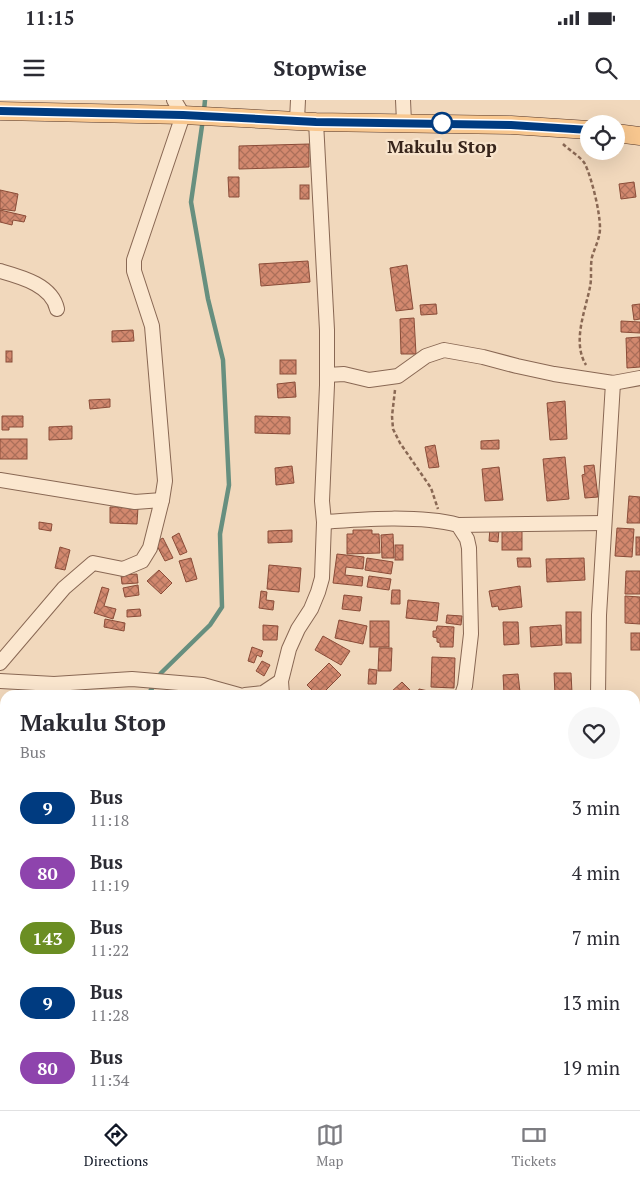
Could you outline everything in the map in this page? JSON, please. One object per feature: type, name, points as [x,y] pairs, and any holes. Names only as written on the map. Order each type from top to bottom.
[{"type":"main road","points":[[0,111],[212,116],[316,122],[404,122],[580,129]]},
{"type":"main road","points":[[625,134],[640,136]]},
{"type":"street","points":[[0,663],[64,588],[93,563],[123,569],[142,561],[150,548],[165,480],[152,326],[134,272],[134,260],[189,116],[174,100]]},
{"type":"street","points":[[297,120],[298,100]]},
{"type":"street","points":[[403,100],[404,122]]},
{"type":"street","points":[[282,690],[281,681],[289,649],[318,592],[322,578],[324,522],[322,501],[327,330],[316,122]]},
{"type":"street","points":[[0,271],[30,282],[45,290],[55,299],[57,309]]},
{"type":"street","points":[[327,374],[344,374],[369,380],[398,376],[426,356],[444,350],[554,374],[613,383],[640,378]]},
{"type":"street","points":[[598,690],[598,632],[613,383]]},
{"type":"street","points":[[0,480],[136,502],[162,500]]},
{"type":"street","points":[[324,522],[442,520],[458,525],[604,523]]},
{"type":"street","points":[[458,525],[467,539],[469,548],[471,634],[464,690]]},
{"type":"street","points":[[0,681],[54,690],[132,679],[203,685],[221,690]]},
{"type":"street","points":[[268,690],[281,681]]},
{"type":"path","points":[[547,127],[570,152],[584,163],[596,203],[600,227],[597,245],[592,258],[590,286],[580,341],[581,356],[594,380]]},
{"type":"path","points":[[398,376],[392,429],[431,488],[442,520]]},
{"type":"building","points":[[309,144],[309,167],[239,169],[239,146]]},
{"type":"building","points":[[228,177],[239,177],[239,197],[229,197]]},
{"type":"building","points":[[634,182],[636,197],[621,199],[619,184]]},
{"type":"building","points":[[300,185],[309,185],[309,199],[300,199]]},
{"type":"building","points":[[0,190],[18,194],[15,211],[0,209]]},
{"type":"building","points":[[0,210],[26,216],[24,222],[13,220],[12,225],[0,222]]},
{"type":"building","points":[[308,261],[310,282],[261,286],[259,264]]},
{"type":"building","points":[[407,265],[413,309],[396,311],[390,268]]},
{"type":"building","points":[[436,304],[437,314],[421,315],[420,305]]},
{"type":"building","points":[[640,304],[640,319],[634,320],[632,305]]},
{"type":"building","points":[[414,318],[416,354],[401,354],[400,319]]},
{"type":"building","points":[[621,321],[640,322],[640,333],[621,332]]},
{"type":"building","points":[[133,330],[134,341],[112,342],[112,331]]},
{"type":"building","points":[[640,337],[640,367],[627,368],[626,338]]},
{"type":"building","points":[[6,351],[12,351],[12,362],[6,362]]},
{"type":"building","points":[[280,360],[296,360],[296,374],[280,374]]},
{"type":"building","points":[[295,382],[296,397],[278,398],[277,384]]},
{"type":"building","points":[[110,399],[110,407],[90,409],[89,400]]},
{"type":"building","points":[[565,401],[567,439],[550,440],[547,403]]},
{"type":"building","points":[[2,416],[23,416],[23,427],[9,427],[9,430],[2,430]]},
{"type":"building","points":[[255,416],[290,417],[290,434],[255,433]]},
{"type":"building","points":[[72,426],[72,439],[49,440],[49,427]]},
{"type":"building","points":[[0,439],[27,439],[27,459],[0,459]]},
{"type":"building","points":[[499,440],[499,449],[481,449],[481,441]]},
{"type":"building","points":[[435,445],[439,467],[429,468],[425,447]]},
{"type":"building","points":[[565,457],[569,499],[547,501],[543,459]]},
{"type":"building","points":[[594,465],[598,497],[585,498],[582,475],[585,474],[584,466]]},
{"type":"building","points":[[292,466],[294,483],[276,485],[275,468]]},
{"type":"building","points":[[499,467],[503,500],[485,501],[482,469]]},
{"type":"building","points":[[629,496],[640,497],[640,523],[627,523]]},
{"type":"building","points":[[110,507],[138,507],[137,524],[110,523]]},
{"type":"building","points":[[39,522],[52,524],[51,531],[39,529]]},
{"type":"building","points":[[490,528],[499,529],[498,542],[489,541]]},
{"type":"building","points":[[617,528],[634,529],[632,557],[615,556]]},
{"type":"building","points":[[292,530],[292,542],[268,543],[268,531]]},
{"type":"building","points":[[353,530],[372,530],[372,534],[379,534],[380,553],[347,554],[347,534],[353,534]]},
{"type":"building","points":[[502,530],[522,530],[522,550],[502,550]]},
{"type":"building","points":[[179,533],[187,552],[180,555],[172,537]]},
{"type":"building","points":[[393,534],[394,558],[382,558],[381,535]]},
{"type":"building","points":[[636,537],[640,537],[640,555],[636,555]]},
{"type":"building","points":[[163,538],[173,558],[165,561],[155,542]]},
{"type":"building","points":[[395,545],[403,545],[403,560],[395,560]]},
{"type":"building","points":[[60,547],[70,550],[65,570],[55,568]]},
{"type":"building","points":[[337,554],[364,557],[363,569],[346,567],[345,575],[363,577],[362,586],[333,583]]},
{"type":"building","points":[[191,558],[197,579],[186,582],[179,561]]},
{"type":"building","points":[[367,558],[393,562],[391,574],[365,570]]},
{"type":"building","points":[[517,558],[530,558],[531,567],[518,567]]},
{"type":"building","points":[[584,558],[585,580],[547,582],[546,559]]},
{"type":"building","points":[[269,565],[301,568],[299,592],[267,589]]},
{"type":"building","points":[[159,570],[172,583],[161,594],[147,581]]},
{"type":"building","points":[[626,571],[640,571],[640,594],[625,594]]},
{"type":"building","points":[[137,574],[138,583],[122,584],[121,575]]},
{"type":"building","points":[[369,576],[391,579],[389,590],[367,587]]},
{"type":"building","points":[[138,585],[139,595],[125,597],[123,588]]},
{"type":"building","points":[[520,586],[522,607],[499,610],[498,606],[492,607],[489,591]]},
{"type":"building","points":[[102,587],[109,589],[104,606],[116,609],[113,619],[94,613]]},
{"type":"building","points":[[392,590],[400,590],[400,604],[391,604]]},
{"type":"building","points":[[261,591],[267,592],[266,600],[274,601],[273,610],[259,608]]},
{"type":"building","points":[[344,595],[362,597],[360,611],[342,609]]},
{"type":"building","points":[[625,596],[640,597],[640,624],[625,623]]},
{"type":"building","points":[[408,600],[439,603],[437,621],[406,618]]},
{"type":"building","points":[[140,609],[141,616],[127,617],[127,610]]},
{"type":"building","points":[[566,612],[581,612],[581,643],[566,643]]},
{"type":"building","points":[[447,615],[462,616],[461,625],[446,623]]},
{"type":"building","points":[[105,619],[125,623],[124,631],[104,627]]},
{"type":"building","points":[[339,620],[367,626],[363,644],[335,638]]},
{"type":"building","points":[[370,621],[389,621],[389,647],[370,647]]},
{"type":"building","points":[[503,622],[518,622],[519,644],[504,645]]},
{"type":"building","points":[[263,625],[278,626],[277,640],[263,640]]},
{"type":"building","points":[[561,625],[562,645],[531,647],[530,627]]},
{"type":"building","points":[[437,626],[454,627],[453,647],[440,647],[437,638],[433,637],[433,631],[436,631]]},
{"type":"building","points":[[631,633],[640,633],[640,650],[631,650]]},
{"type":"building","points":[[323,636],[350,651],[341,665],[315,650]]},
{"type":"building","points":[[252,647],[263,651],[261,657],[257,655],[254,663],[248,661]]},
{"type":"building","points":[[379,648],[392,648],[391,671],[378,671]]},
{"type":"building","points":[[432,657],[455,658],[454,688],[431,687]]},
{"type":"building","points":[[262,661],[270,665],[264,676],[256,671]]},
{"type":"building","points":[[329,663],[341,675],[326,690],[312,690],[307,685]]},
{"type":"building","points":[[369,669],[377,670],[376,684],[368,684]]},
{"type":"building","points":[[554,673],[571,673],[572,690],[555,690]]},
{"type":"building","points":[[518,674],[520,690],[504,690],[503,675]]},
{"type":"building","points":[[402,682],[410,690],[393,690]]},
{"type":"waterway","points":[[204,111],[205,100]]},
{"type":"waterway","points":[[151,690],[161,673],[210,625],[222,607],[220,534],[229,485],[223,360],[208,299],[191,202],[203,119]]},
{"type":"bus line","name":"9","points":[[0,111],[183,115],[316,122],[511,125],[580,129]]},
{"type":"place","name":"Makulu Stop","points":[[442,123]]}]
